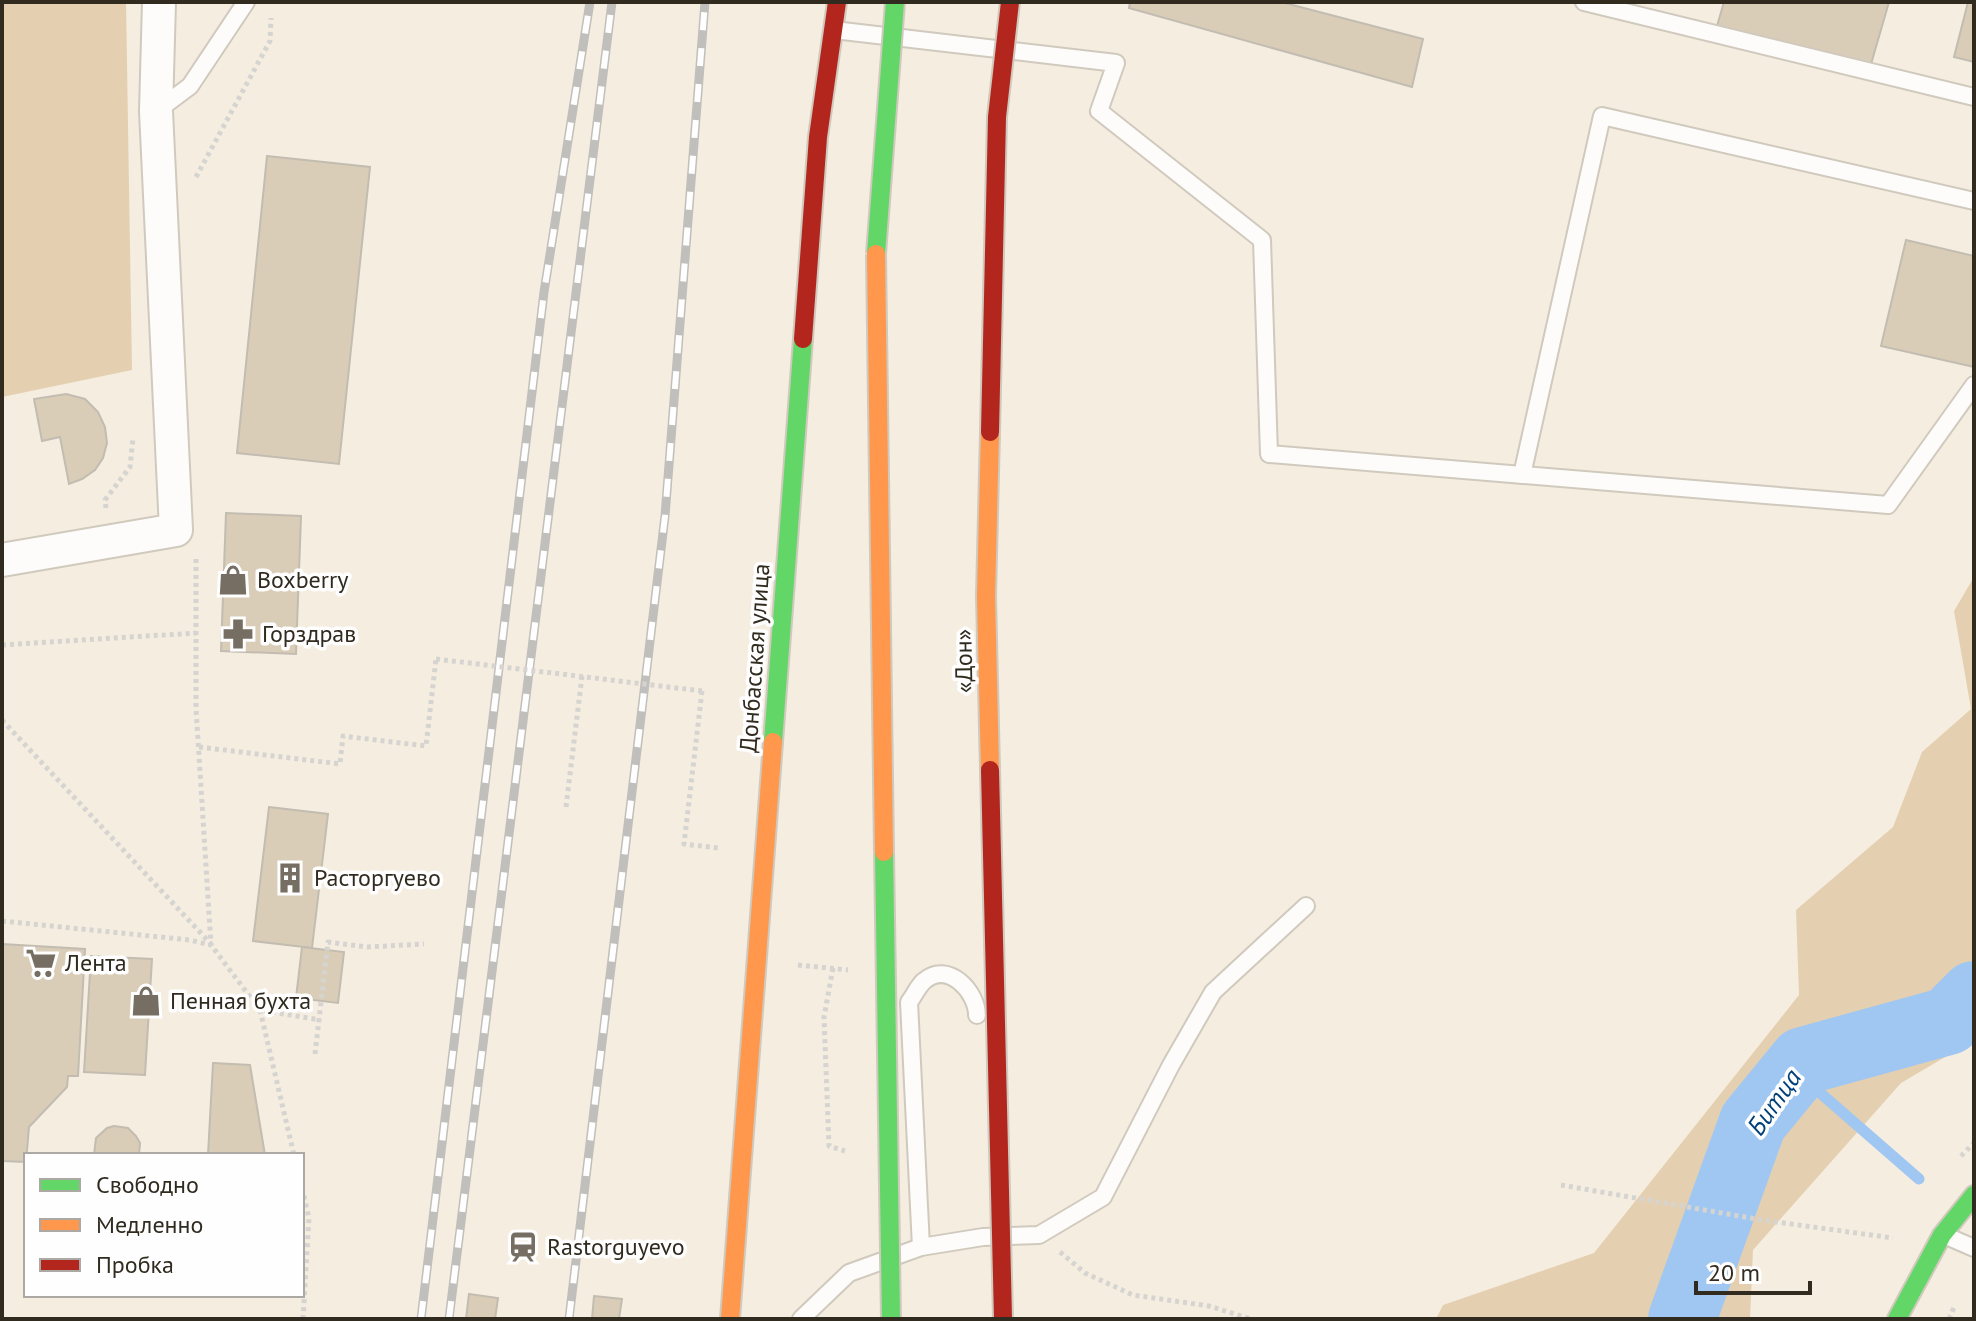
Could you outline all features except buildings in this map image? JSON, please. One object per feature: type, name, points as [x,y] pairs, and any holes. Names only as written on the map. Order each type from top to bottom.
[{"type":"main road","name":"Донбасская улица","points":[[730,1319],[818,137],[837,2]]},
{"type":"main road","points":[[891,1319],[876,244],[895,2]]},
{"type":"main road","name":"«Дон»","points":[[1003,1319],[986,596],[997,117],[1010,2]]},
{"type":"main road","points":[[1897,1319],[1942,1235],[1974,1195]]},
{"type":"street","points":[[2,560],[176,530],[156,111],[159,2]]},
{"type":"lane","points":[[156,111],[190,86],[246,2]]},
{"type":"lane","points":[[1584,2],[1974,97]]},
{"type":"lane","points":[[833,30],[1116,63],[1099,111],[1262,240],[1269,454],[1888,505],[1974,385]]},
{"type":"lane","points":[[1522,475],[1602,116],[1974,201]]},
{"type":"lane","points":[[801,1319],[849,1273],[982,1229],[1039,1235],[1103,1197],[1171,1065],[1213,992],[1306,906]]},
{"type":"lane","points":[[921,1247],[909,1002],[924,981],[935,975],[952,976],[963,983],[977,1003],[978,1034]]},
{"type":"lane","points":[[1942,1235],[1974,1248]]},
{"type":"path","points":[[2,645],[196,633]]},
{"type":"path","points":[[199,747],[340,764],[343,736],[426,746],[436,659],[702,691],[684,844],[718,848]]},
{"type":"path","points":[[566,807],[582,676]]},
{"type":"path","points":[[2,720],[211,945],[260,1010],[294,1153]]},
{"type":"path","points":[[2,921],[190,940],[211,945]]},
{"type":"path","points":[[315,1054],[328,942],[367,947],[424,944]]},
{"type":"path","points":[[793,964],[833,968],[824,1017],[829,1146],[845,1151]]},
{"type":"path","points":[[260,1010],[320,1020]]},
{"type":"path","points":[[285,1115],[295,1116]]},
{"type":"path","points":[[1561,1185],[1762,1220],[1898,1239]]},
{"type":"path","points":[[303,1319],[309,1218],[304,1197]]},
{"type":"path","points":[[1039,1235],[1085,1273],[1133,1295],[1209,1306],[1251,1319]]},
{"type":"shaded area","points":[[2,2],[126,2],[132,370],[2,397]]},
{"type":"shaded area","points":[[1974,577],[1974,1040],[1901,1083],[1753,1250],[1750,1319],[1436,1319],[1443,1305],[1594,1253],[1799,995],[1796,910],[1893,827],[1922,752],[1971,709],[1954,611]]},
{"type":"waterway","name":"Битца","points":[[1682,1319],[1753,1122],[1803,1061],[1948,1021],[1974,995]]},
{"type":"waterway","points":[[1795,1071],[1919,1179]]},
{"type":"railway","points":[[421,1319],[544,292],[590,2]]},
{"type":"railway","points":[[449,1319],[612,2]]},
{"type":"railway","points":[[569,1319],[665,516],[705,2]]},
{"type":"traffic: fast","points":[[876,254],[895,2]]},
{"type":"traffic: fast","points":[[773,742],[803,339]]},
{"type":"traffic: fast","points":[[884,852],[891,1319]]},
{"type":"traffic: fast","points":[[1897,1319],[1942,1235],[1974,1195]]},
{"type":"traffic: slow","points":[[876,254],[884,852]]},
{"type":"traffic: slow","points":[[990,432],[986,596],[990,770]]},
{"type":"traffic: slow","points":[[730,1319],[773,742]]},
{"type":"traffic: jam","points":[[803,339],[818,137],[837,2]]},
{"type":"traffic: jam","points":[[990,432],[997,117],[1010,2]]},
{"type":"traffic: jam","points":[[990,770],[1003,1319]]},
{"type":"place","name":"Boxberry","points":[[233,580]]},
{"type":"place","name":"Горздрав","points":[[238,634]]},
{"type":"place","name":"Расторгуево","points":[[290,878]]},
{"type":"place","name":"Лента","points":[[41,963]]},
{"type":"place","name":"Пенная бухта","points":[[146,1001]]},
{"type":"place","name":"Rastorguyevo","points":[[523,1247]]}]
